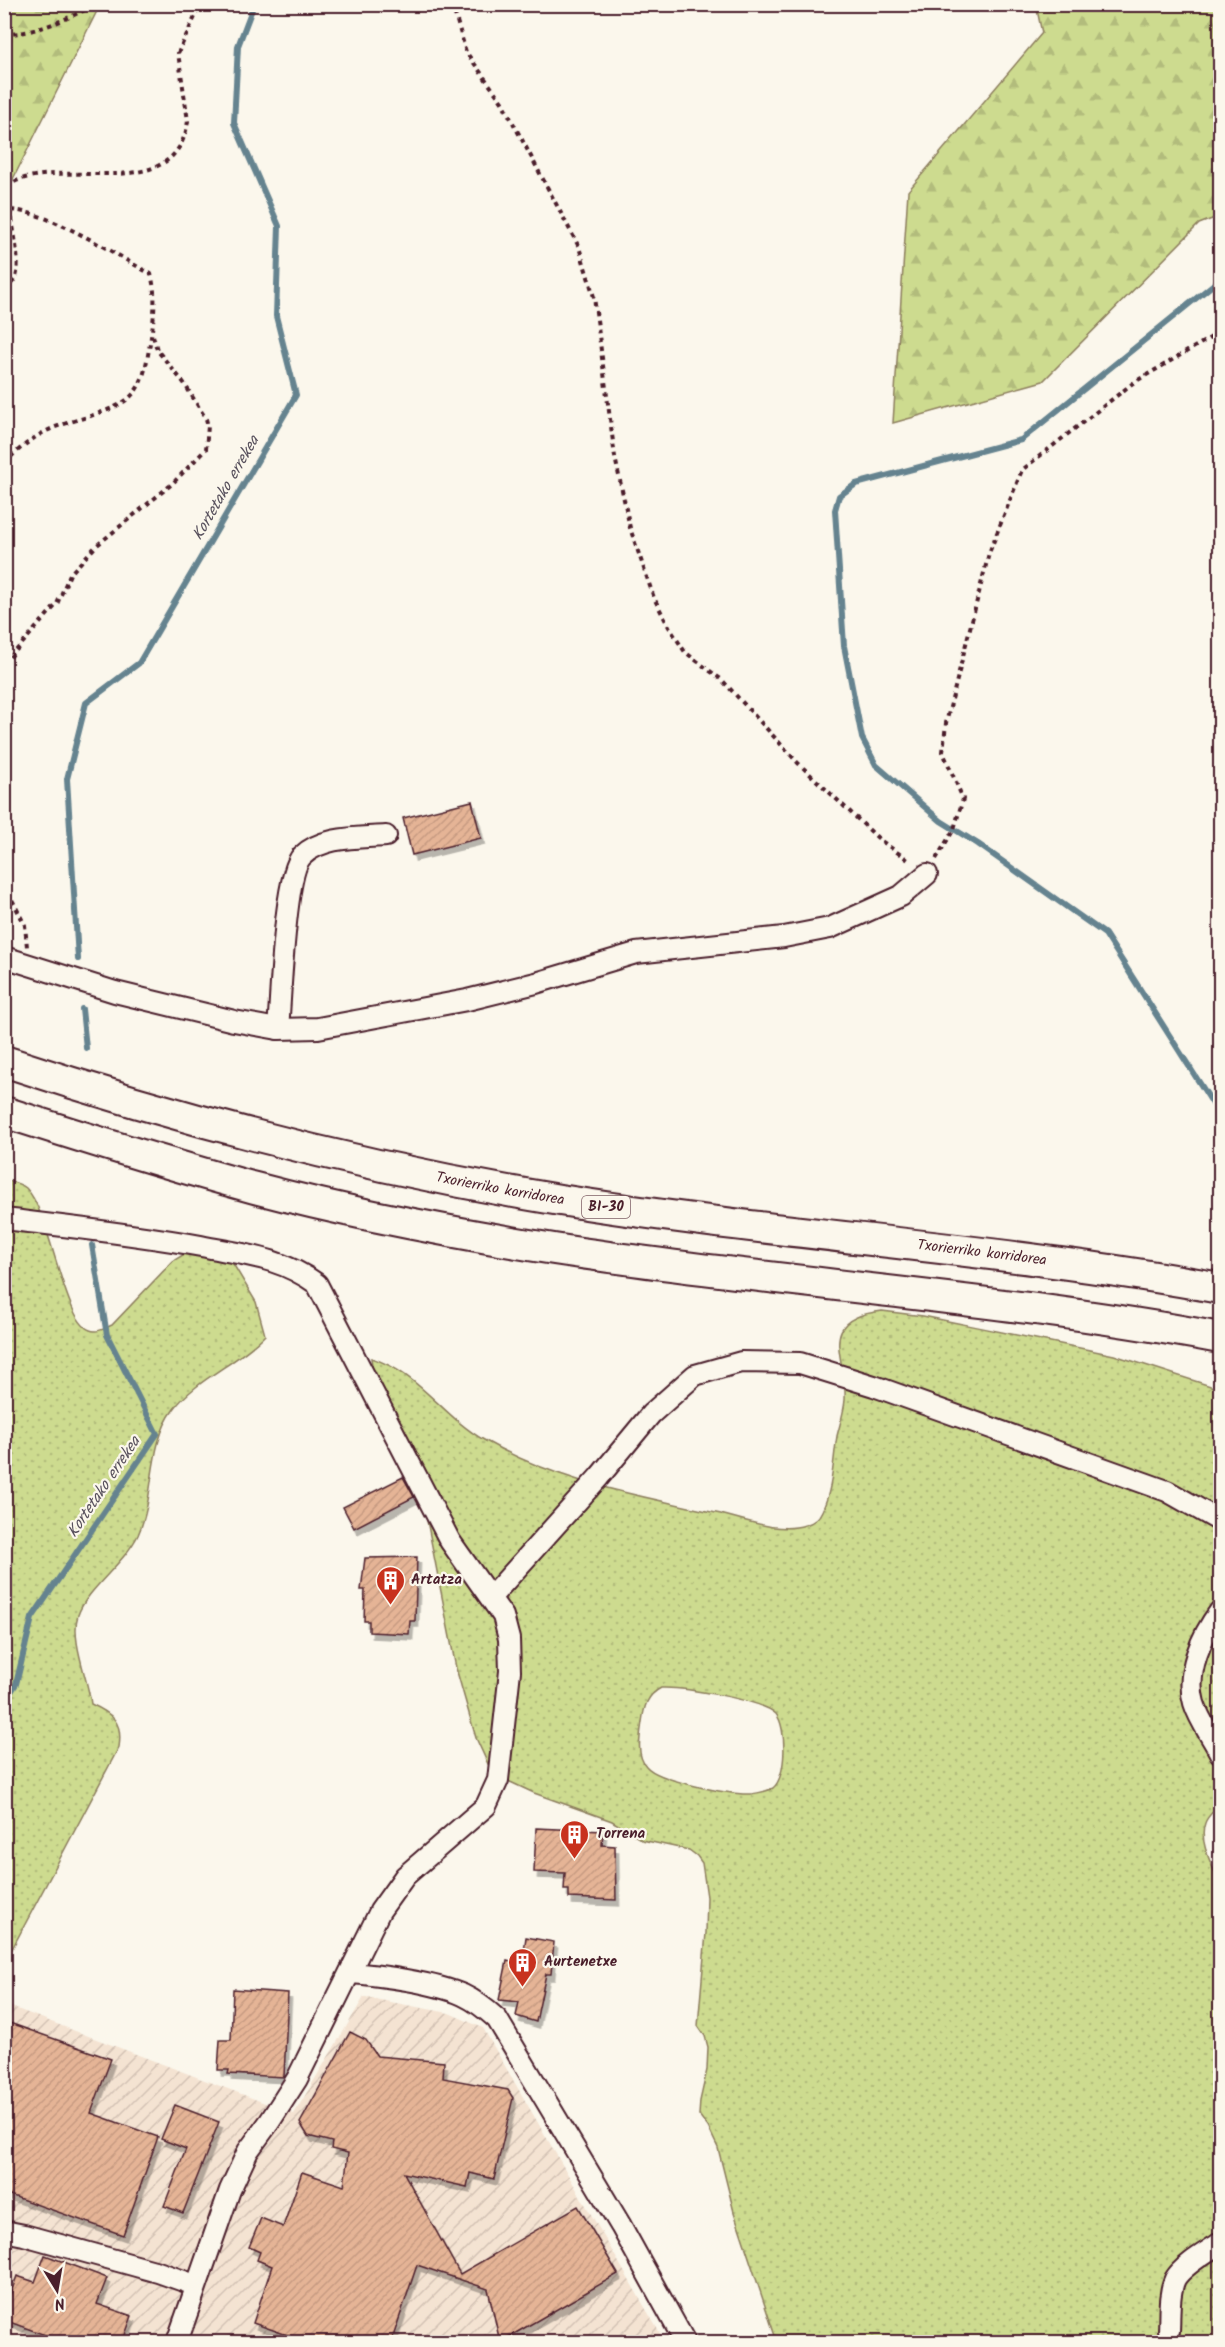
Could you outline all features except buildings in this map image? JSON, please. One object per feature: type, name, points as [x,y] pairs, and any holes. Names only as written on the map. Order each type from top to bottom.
[{"type":"highway","name":"Txorierriko korridorea","points":[[4,1061],[142,1105],[270,1141],[409,1173],[499,1190],[628,1210],[1052,1261],[1221,1288]]},
{"type":"highway","points":[[4,1112],[128,1152],[257,1189],[479,1236],[621,1258],[1057,1311],[1136,1322],[1221,1338]]},
{"type":"street","points":[[278,1029],[293,872],[301,856],[319,844],[386,836]]},
{"type":"street","points":[[4,957],[116,992],[234,1021],[278,1029],[318,1028],[467,1000],[536,983],[636,953],[784,937],[830,928],[901,896],[927,874]]},
{"type":"street","points":[[4,1219],[178,1242],[268,1259],[298,1270],[317,1284],[332,1309],[450,1541],[503,1616],[509,1650],[510,1671],[498,1780],[486,1806],[405,1876],[380,1911],[297,2079],[248,2151],[230,2190],[195,2285],[177,2343]]},
{"type":"street","points":[[491,1597],[599,1477],[651,1414],[695,1375],[741,1362],[800,1363],[874,1386],[1167,1491],[1221,1521]]},
{"type":"street","points":[[1221,1611],[1213,1621],[1192,1666],[1194,1702],[1221,1753]]},
{"type":"street","points":[[350,1973],[448,1990],[465,1996],[497,2019],[621,2226],[681,2338]]},
{"type":"street","points":[[4,2231],[158,2272],[195,2285]]},
{"type":"street","points":[[1169,2331],[1171,2298],[1176,2279],[1194,2260],[1221,2243]]},
{"type":"path","points":[[4,34],[38,29],[97,4]]},
{"type":"path","points":[[4,289],[15,279],[18,267],[9,210],[8,185],[17,180],[46,173],[137,173],[155,169],[172,158],[187,129],[188,121],[179,73],[178,53],[201,4]]},
{"type":"path","points":[[452,4],[466,52],[502,102],[579,247],[594,297],[615,457],[630,528],[654,598],[669,627],[685,652],[722,680],[798,763],[879,840],[927,874],[954,829],[963,799],[943,752],[946,723],[989,553],[1022,470],[1133,384],[1221,332]]},
{"type":"path","points":[[4,463],[31,440],[51,428],[116,406],[133,395],[146,369],[155,291],[152,274],[45,218],[25,210],[9,210]]},
{"type":"path","points":[[4,664],[57,604],[70,574],[96,546],[172,484],[206,449],[208,426],[206,419],[184,383],[157,350],[152,332]]},
{"type":"path","points":[[4,452],[13,454]]},
{"type":"path","points":[[4,884],[25,925],[28,965]]},
{"type":"shaded area","points":[[364,1997],[449,2013],[483,2028],[665,2342],[5,2342],[4,2004],[294,2114]]},
{"type":"green space","points":[[4,5],[100,5],[5,195]]},
{"type":"green space","points":[[1036,5],[1220,5],[1220,216],[1199,224],[1043,381],[893,423],[908,191],[1042,33]]},
{"type":"green space","points":[[5,1180],[24,1186],[35,1201],[72,1308],[81,1322],[90,1330],[99,1331],[112,1325],[173,1261],[191,1250],[223,1253],[232,1262],[256,1302],[265,1335],[243,1354],[205,1380],[174,1409],[165,1423],[155,1454],[144,1520],[138,1535],[124,1556],[89,1596],[78,1615],[76,1636],[91,1704],[111,1715],[115,1720],[119,1731],[119,1747],[5,1962]]},
{"type":"green space","points":[[882,1311],[923,1316],[1114,1355],[1220,1389],[1220,1804],[1207,1818],[1203,1838],[1220,1884],[1220,2342],[777,2342],[734,2212],[718,2148],[708,2127],[699,2115],[707,2070],[708,2047],[705,2036],[698,2026],[707,1897],[702,1863],[689,1850],[642,1840],[612,1821],[534,1793],[506,1780],[496,1774],[488,1764],[476,1738],[456,1668],[422,1495],[373,1372],[371,1358],[403,1373],[455,1419],[484,1440],[540,1467],[597,1486],[760,1525],[795,1527],[815,1520],[821,1514],[826,1502],[845,1400],[839,1343],[841,1332],[848,1322],[861,1315]],"holes":[[[661,1688],[739,1699],[776,1714],[780,1720],[784,1752],[781,1774],[773,1788],[751,1794],[712,1790],[665,1777],[646,1766],[641,1756],[640,1745],[645,1706],[656,1691]]]},
{"type":"waterway","name":"Kortetako errekea","points":[[78,959],[67,779],[86,703],[139,663],[296,395],[276,316],[279,226],[234,123],[238,46],[254,4]]},
{"type":"waterway","points":[[1220,279],[1021,440],[856,484],[839,496],[835,510],[844,646],[862,738],[876,765],[941,821],[978,844],[1105,934],[1220,1115]]},
{"type":"waterway","name":"Kortetako errekea","points":[[82,1009],[86,1048]]},
{"type":"waterway","name":"Kortetako errekea","points":[[4,1703],[16,1684],[32,1618],[157,1434],[107,1335],[92,1245]]},
{"type":"place","name":"Artatza","points":[[390,1606]]},
{"type":"place","name":"Torrena","points":[[575,1860]]},
{"type":"place","name":"Aurtenetxe","points":[[523,1988]]}]
